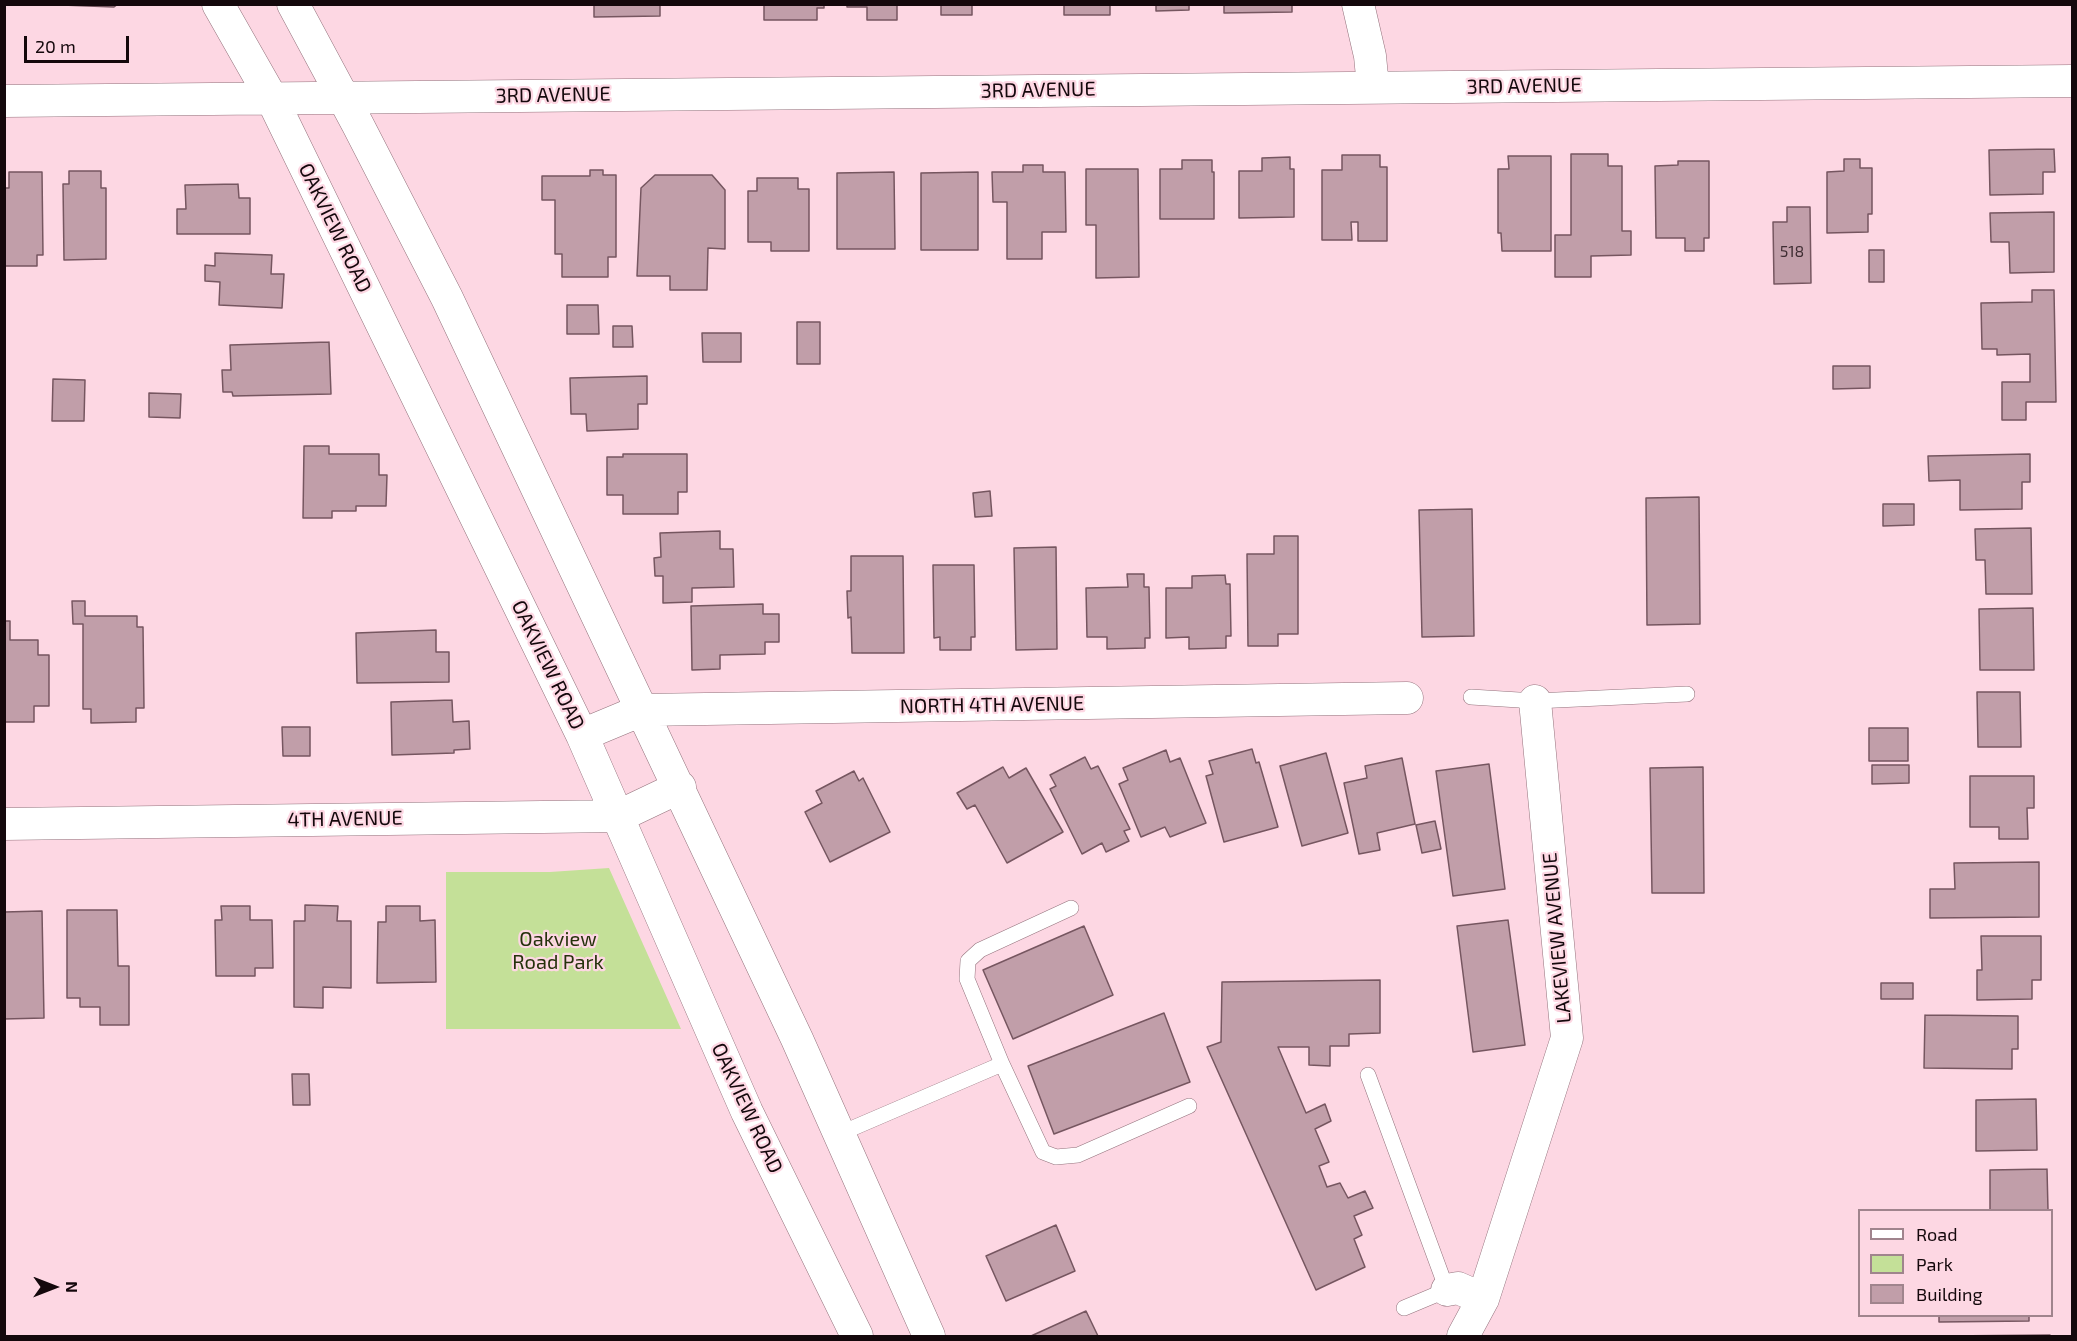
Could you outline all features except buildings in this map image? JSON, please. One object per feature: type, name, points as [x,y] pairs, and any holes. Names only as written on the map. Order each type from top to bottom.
[{"type":"street","name":"OAKVIEW ROAD","points":[[218,4],[272,99],[582,735],[747,1112],[857,1336]]},
{"type":"street","points":[[293,4],[447,298],[680,787],[929,1336]]},
{"type":"street","points":[[1358,4],[1370,56],[1373,87]]},
{"type":"street","name":"3RD AVENUE","points":[[4,101],[2073,81]]},
{"type":"street","name":"NORTH 4TH AVENUE","points":[[582,735],[642,710],[1407,698]]},
{"type":"street","name":"LAKEVIEW AVENUE","points":[[1463,1336],[1483,1299],[1567,1038],[1534,701]]},
{"type":"street","name":"4TH AVENUE","points":[[4,824],[619,816],[680,787]]},
{"type":"street","points":[[1447,1290],[1458,1288],[1483,1299]]},
{"type":"lane","points":[[1471,696],[1534,701],[1687,694]]},
{"type":"lane","points":[[1071,908],[980,950],[968,961],[967,979],[1002,1065],[1043,1152],[1056,1157],[1078,1155],[1189,1106]]},
{"type":"lane","points":[[839,1134],[1002,1065]]},
{"type":"lane","points":[[1368,1075],[1447,1290],[1404,1308]]},
{"type":"green space","name":"Oakview Road Park","points":[[609,868],[681,1029],[446,1029],[446,872],[550,872]]}]
